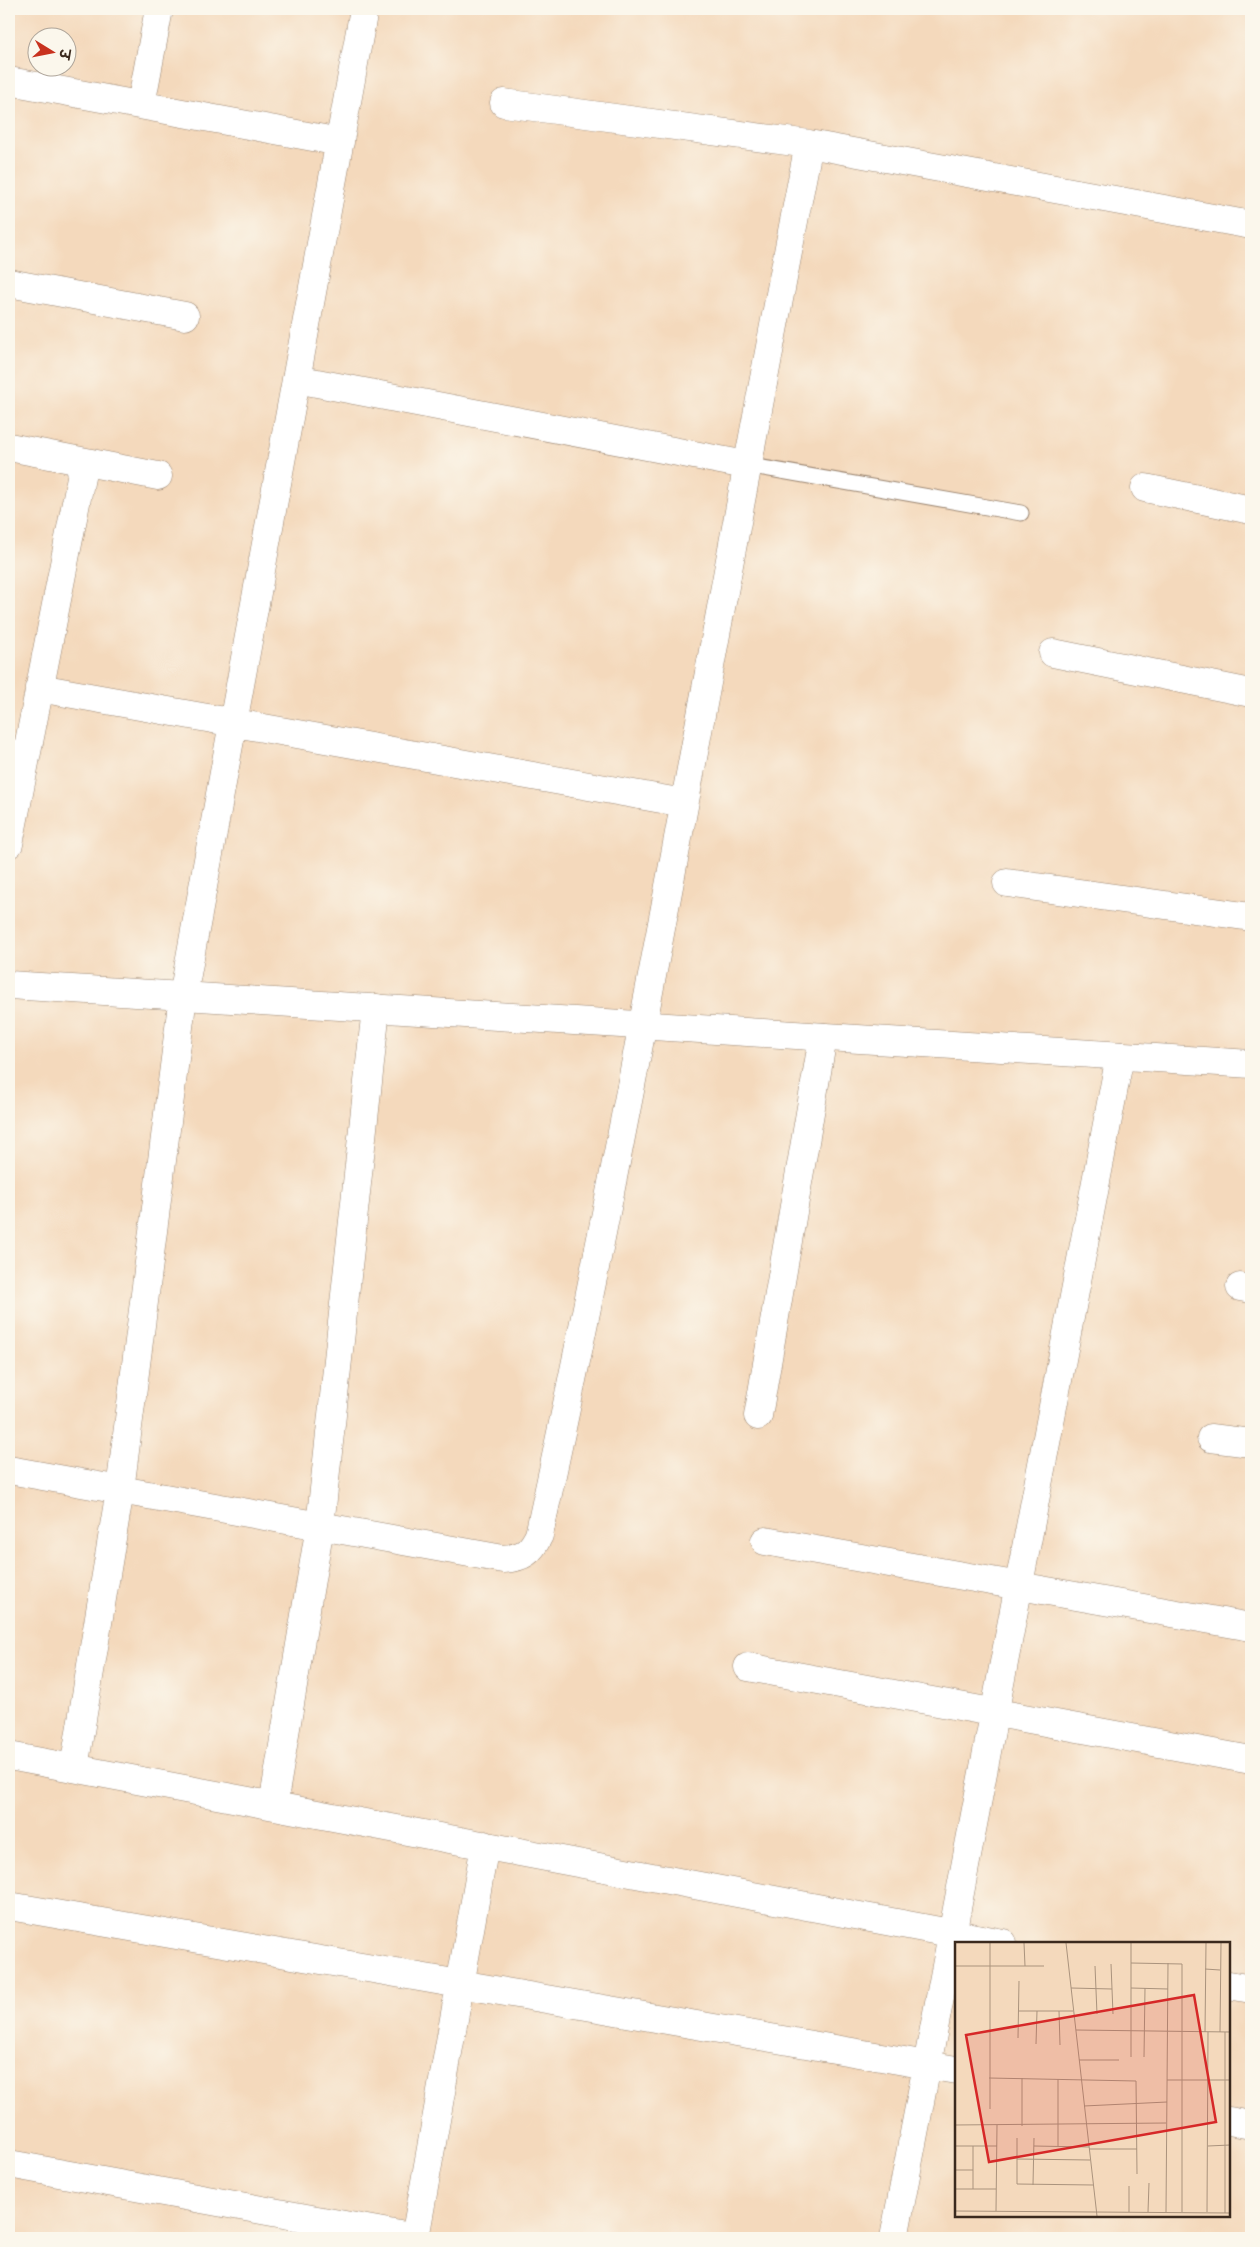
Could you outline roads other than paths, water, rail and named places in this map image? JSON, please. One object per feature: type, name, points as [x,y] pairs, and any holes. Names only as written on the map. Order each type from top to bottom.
[{"type":"street","points":[[141,106],[159,9]]},
{"type":"street","points":[[74,1768],[120,1490],[183,996],[364,9]]},
{"type":"street","points":[[9,81],[340,142]]},
{"type":"street","points":[[504,104],[809,144],[1251,225]]},
{"type":"street","points":[[9,1470],[503,1559],[519,1558],[532,1549],[539,1535],[587,1318],[644,1026],[746,465],[809,144]]},
{"type":"street","points":[[9,283],[185,316]]},
{"type":"street","points":[[296,378],[746,465]]},
{"type":"street","points":[[9,447],[158,476]]},
{"type":"street","points":[[9,844],[84,462]]},
{"type":"street","points":[[1145,488],[1251,510]]},
{"type":"street","points":[[1053,653],[1251,693]]},
{"type":"street","points":[[39,688],[234,721],[684,803]]},
{"type":"street","points":[[1007,883],[1251,917]]},
{"type":"street","points":[[9,985],[1251,1064]]},
{"type":"street","points":[[273,1805],[320,1526],[376,1008]]},
{"type":"street","points":[[758,1416],[823,1037]]},
{"type":"street","points":[[894,2238],[1120,1056]]},
{"type":"street","points":[[1212,1438],[1251,1443]]},
{"type":"street","points":[[765,1541],[1251,1627]]},
{"type":"street","points":[[748,1667],[1251,1760]]},
{"type":"street","points":[[9,1756],[997,1942]]},
{"type":"street","points":[[9,2164],[416,2238],[485,1845]]},
{"type":"street","points":[[9,1906],[955,2070]]},
{"type":"street","points":[[1230,1985],[1251,1989]]},
{"type":"street","points":[[1230,2121],[1251,2125]]},
{"type":"lane","points":[[746,465],[1021,513]]}]
